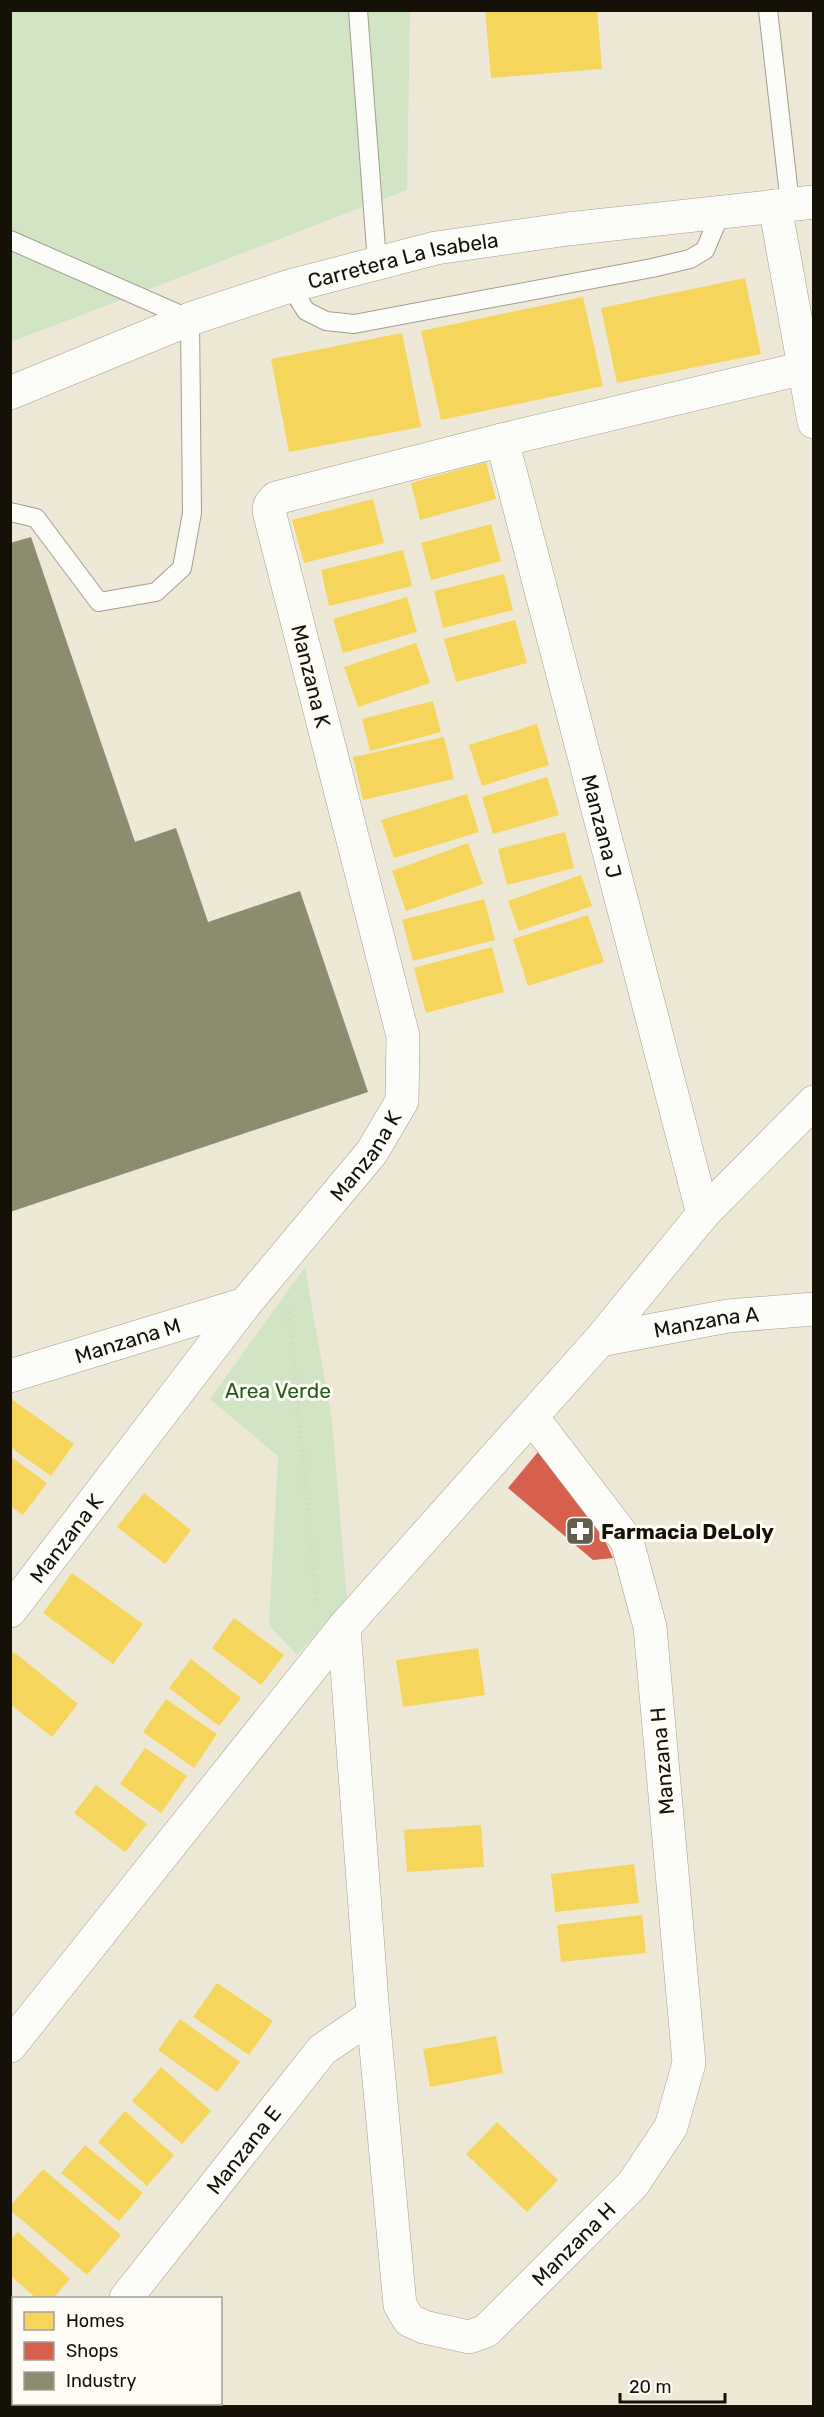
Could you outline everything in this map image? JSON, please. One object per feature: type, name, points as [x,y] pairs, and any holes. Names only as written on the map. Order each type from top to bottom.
[{"type":"street","name":"Carretera La Isabela","points":[[10,393],[190,319],[290,286],[377,262],[447,246],[568,228],[793,204]]},
{"type":"street","points":[[793,204],[804,368],[813,422]]},
{"type":"street","points":[[502,440],[804,368]]},
{"type":"street","name":"Manzana K","points":[[10,1611],[245,1304],[372,1152],[402,1101],[403,1036],[269,511],[272,501],[276,498],[502,440]]},
{"type":"street","name":"Manzana J","points":[[502,440],[703,1214]]},
{"type":"street","points":[[10,2046],[344,1627],[600,1341],[703,1214],[813,1102]]},
{"type":"street","name":"Manzana M","points":[[10,1376],[245,1304]]},
{"type":"street","name":"Manzana A","points":[[600,1341],[728,1316],[813,1309]]},
{"type":"street","name":"Manzana H","points":[[344,1627],[373,2015],[400,2305],[409,2320],[424,2327],[469,2337],[486,2331],[633,2184],[671,2127],[689,2063],[650,1627],[627,1541],[532,1417]]},
{"type":"street","name":"Manzana E","points":[[127,2297],[322,2050],[373,2015]]},
{"type":"lane","points":[[358,10],[377,262]]},
{"type":"lane","points":[[768,10],[793,204]]},
{"type":"lane","points":[[290,286],[306,311],[326,321],[354,324],[690,259],[705,250],[721,212]]},
{"type":"lane","points":[[10,240],[190,319],[192,513],[182,568],[156,592],[99,602],[36,518],[10,512]]},
{"type":"path","points":[[283,1258],[322,1654]]},
{"type":"green space","points":[[11,11],[410,11],[407,190],[11,342]]},
{"type":"green space","name":"Area Verde","points":[[305,1267],[332,1421],[347,1599],[297,1655],[269,1625],[278,1456],[210,1399]]},
{"type":"building: Homes","points":[[485,10],[597,10],[602,69],[491,78]]},
{"type":"building: Homes","points":[[745,278],[761,354],[617,383],[601,308]]},
{"type":"building: Homes","points":[[583,297],[603,386],[441,420],[421,331]]},
{"type":"building: Homes","points":[[402,333],[421,427],[289,452],[271,359]]},
{"type":"building: Homes","points":[[486,462],[496,499],[420,520],[411,483]]},
{"type":"building: Homes","points":[[373,499],[384,543],[304,563],[292,520]]},
{"type":"building: Homes","points":[[491,524],[501,561],[431,580],[421,543]]},
{"type":"building: Homes","points":[[403,550],[412,586],[329,606],[321,570]]},
{"type":"building: Homes","points":[[504,574],[513,610],[443,628],[434,591]]},
{"type":"building: Homes","points":[[407,597],[417,632],[343,653],[333,619]]},
{"type":"building: Homes","points":[[515,620],[527,663],[456,682],[444,639]]},
{"type":"building: Homes","points":[[416,643],[430,683],[358,707],[344,667]]},
{"type":"building: Homes","points":[[433,701],[441,732],[370,751],[362,719]]},
{"type":"building: Homes","points":[[537,724],[549,765],[482,786],[469,745]]},
{"type":"building: Homes","points":[[444,737],[454,779],[363,800],[353,757]]},
{"type":"building: Homes","points":[[547,777],[559,815],[493,834],[482,797]]},
{"type":"building: Homes","points":[[467,794],[479,832],[394,858],[381,820]]},
{"type":"building: Homes","points":[[565,832],[574,868],[507,885],[498,849]]},
{"type":"building: Homes","points":[[468,843],[483,884],[406,911],[392,871]]},
{"type":"building: Homes","points":[[581,875],[592,906],[519,931],[508,901]]},
{"type":"building: Homes","points":[[484,899],[495,940],[413,961],[402,920]]},
{"type":"building: Homes","points":[[588,915],[604,962],[528,986],[513,939]]},
{"type":"building: Homes","points":[[492,947],[504,992],[426,1013],[414,968]]},
{"type":"building: Homes","points":[[10,1398],[74,1444],[51,1476],[10,1447]]},
{"type":"building: Homes","points":[[10,1456],[47,1483],[23,1515],[10,1506]]},
{"type":"building: Homes","points":[[144,1493],[191,1530],[165,1564],[117,1527]]},
{"type":"building: Homes","points":[[72,1573],[143,1624],[113,1664],[43,1613]]},
{"type":"building: Homes","points":[[234,1618],[284,1655],[261,1685],[212,1648]]},
{"type":"building: Homes","points":[[478,1648],[485,1695],[403,1707],[396,1660]]},
{"type":"building: Homes","points":[[14,1652],[78,1704],[52,1737],[10,1704],[10,1656]]},
{"type":"building: Homes","points":[[191,1659],[241,1698],[219,1726],[169,1688]]},
{"type":"building: Homes","points":[[166,1699],[217,1734],[194,1768],[143,1732]]},
{"type":"building: Homes","points":[[145,1748],[187,1776],[161,1813],[120,1784]]},
{"type":"building: Homes","points":[[96,1785],[147,1824],[125,1852],[74,1813]]},
{"type":"building: Homes","points":[[481,1825],[484,1867],[407,1872],[404,1830]]},
{"type":"building: Homes","points":[[634,1864],[639,1903],[555,1912],[551,1874]]},
{"type":"building: Homes","points":[[642,1915],[646,1953],[561,1962],[557,1925]]},
{"type":"building: Homes","points":[[217,1983],[273,2021],[249,2055],[193,2017]]},
{"type":"building: Homes","points":[[180,2019],[240,2062],[217,2092],[158,2050]]},
{"type":"building: Homes","points":[[496,2036],[503,2073],[430,2087],[423,2049]]},
{"type":"building: Homes","points":[[161,2067],[211,2111],[182,2144],[132,2101]]},
{"type":"building: Homes","points":[[125,2111],[174,2155],[147,2186],[98,2142]]},
{"type":"building: Homes","points":[[497,2122],[558,2180],[527,2212],[466,2154]]},
{"type":"building: Homes","points":[[85,2145],[143,2193],[119,2221],[61,2173]]},
{"type":"building: Homes","points":[[43,2169],[121,2235],[87,2275],[10,2210],[10,2206]]},
{"type":"building: Homes","points":[[18,2232],[70,2279],[54,2297],[35,2297],[10,2275],[10,2240]]},
{"type":"building: Homes","points":[[10,2295],[13,2297],[12,2336],[10,2334]]},
{"type":"building: Shops","name":"Farmacia DeLoly","points":[[538,1452],[588,1504],[613,1558],[593,1560],[508,1488]]},
{"type":"building: Industry","points":[[31,537],[135,842],[176,828],[208,922],[300,891],[368,1092],[10,1212],[10,543]]},
{"type":"place","name":"Farmacia DeLoly","points":[[580,1531]]}]
